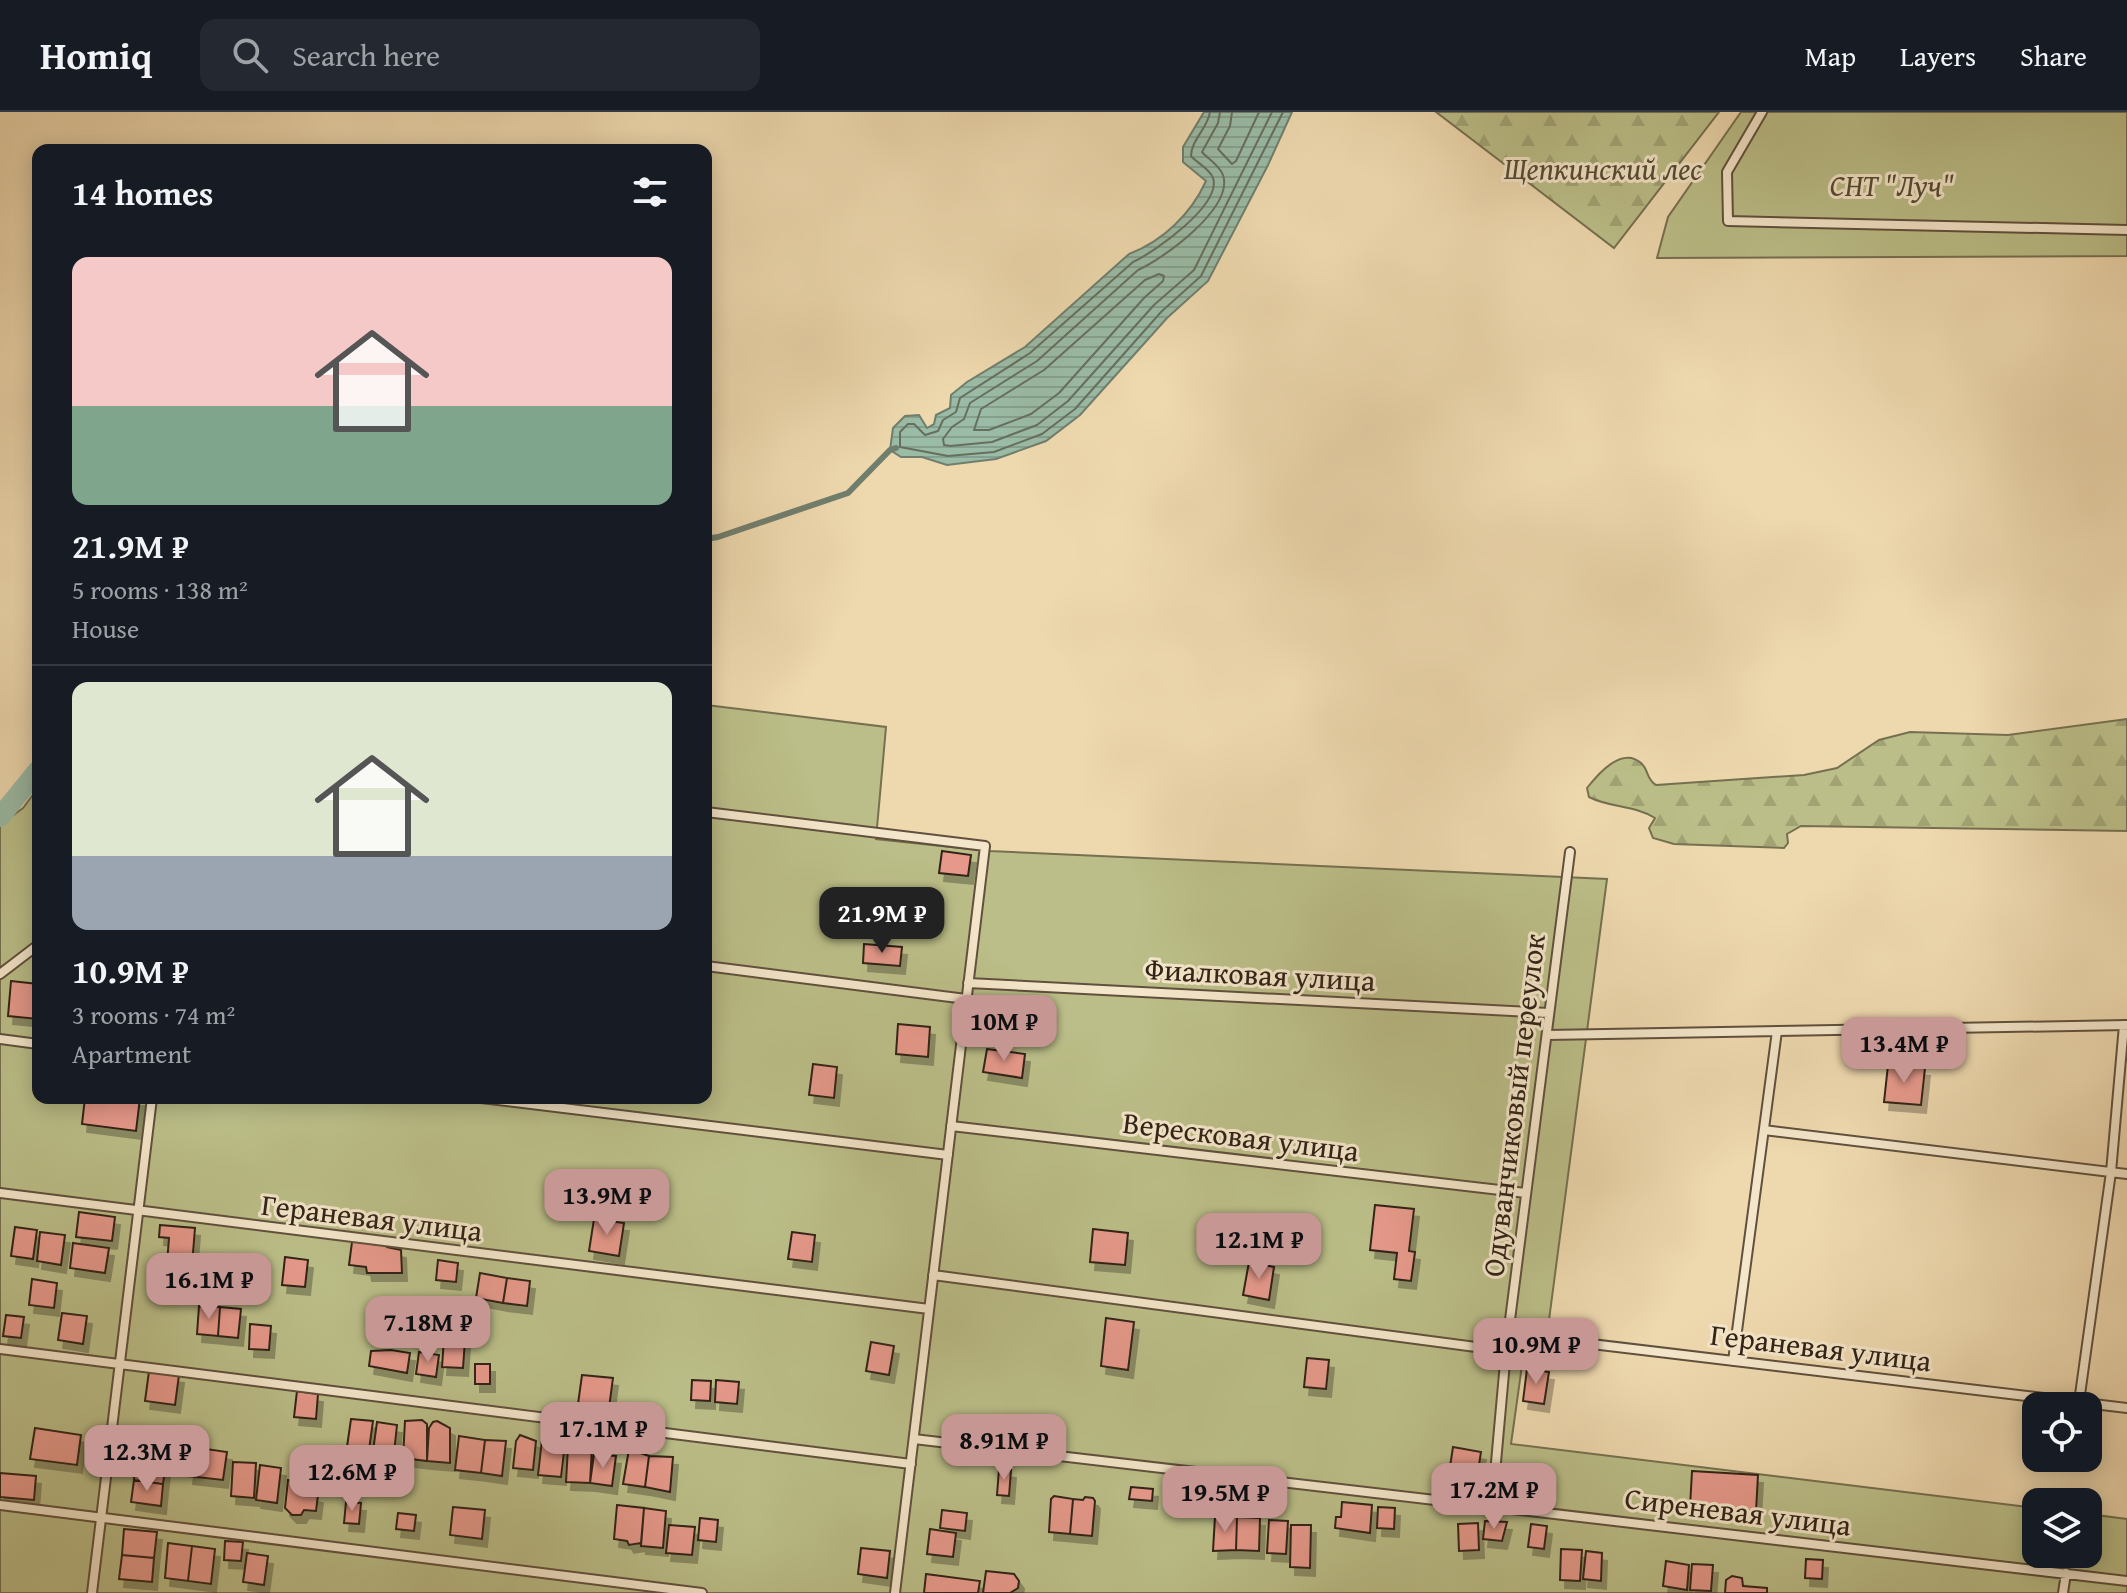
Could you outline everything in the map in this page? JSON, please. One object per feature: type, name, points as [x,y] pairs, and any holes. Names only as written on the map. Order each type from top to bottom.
[{"type":"lane","points":[[1762,112],[1727,172],[1728,221],[2127,230]]},
{"type":"lane","points":[[712,813],[985,846],[895,1593]]},
{"type":"lane","name":"Одуванчиковый переулок","points":[[1492,1507],[1508,1334],[1570,852]]},
{"type":"lane","points":[[0,974],[32,950]]},
{"type":"lane","points":[[712,967],[966,999]]},
{"type":"lane","name":"Фиалковая улица","points":[[968,983],[1549,1013]]},
{"type":"lane","points":[[1547,1035],[2126,1025],[2111,1172],[2080,1392]]},
{"type":"lane","points":[[1733,1361],[1777,1031]]},
{"type":"lane","points":[[0,1039],[32,1043]]},
{"type":"lane","points":[[92,1593],[151,1104]]},
{"type":"lane","points":[[530,1104],[948,1155]]},
{"type":"lane","name":"Вересковая улица","points":[[951,1126],[1526,1193]]},
{"type":"lane","points":[[1764,1130],[2127,1174]]},
{"type":"lane","name":"Гераневая улица","points":[[0,1193],[929,1309]]},
{"type":"lane","points":[[933,1275],[1506,1351]]},
{"type":"lane","name":"Гераневая улица","points":[[1508,1334],[2022,1395]]},
{"type":"lane","points":[[0,1349],[911,1464]]},
{"type":"lane","name":"Гераневая улица","points":[[2102,1405],[2127,1408]]},
{"type":"lane","name":"Сиреневая улица","points":[[914,1439],[2127,1581]]},
{"type":"lane","points":[[0,1505],[702,1593]]},
{"type":"lane","points":[[2063,1593],[2066,1573]]},
{"type":"green space","name":"Щепкинский лес","points":[[1436,112],[1719,112],[1614,248]]},
{"type":"green space","name":"СНТ \"Луч\"","points":[[1741,112],[2127,112],[2127,256],[1657,258],[1668,217]]},
{"type":"green space","points":[[712,706],[886,727],[876,839],[989,851],[1607,879],[1549,1320],[1523,1358],[1511,1444],[2022,1506],[2022,1568],[2102,1568],[2102,1516],[2127,1519],[2127,1593],[0,1593],[0,825],[23,808],[32,796],[32,1104],[712,1104]]},
{"type":"green space","points":[[2127,719],[2127,831],[1801,826],[1787,834],[1788,843],[1784,848],[1674,844],[1653,838],[1649,828],[1655,818],[1589,797],[1587,788],[1611,764],[1626,758],[1641,763],[1656,785],[1804,775],[1837,768],[1879,740],[1910,732],[2008,735]]},
{"type":"water","points":[[1204,112],[1292,112],[1208,281],[1167,318],[1080,415],[1046,441],[996,459],[947,465],[922,457],[901,457],[890,450],[893,428],[905,416],[919,415],[927,428],[934,424],[936,415],[950,408],[951,395],[1025,347],[1129,254],[1153,242],[1175,225],[1206,181],[1183,162],[1183,147]]},
{"type":"building","points":[[942,851],[971,855],[968,876],[939,873]]},
{"type":"building","points":[[864,944],[902,947],[900,966],[863,963]]},
{"type":"building","points":[[11,981],[32,983],[32,1018],[8,1016]]},
{"type":"building","points":[[898,1024],[930,1027],[928,1057],[896,1054]]},
{"type":"building","points":[[987,1049],[1025,1054],[1022,1078],[983,1072]]},
{"type":"building","points":[[813,1064],[837,1067],[834,1098],[809,1095]]},
{"type":"building","points":[[1888,1065],[1925,1068],[1921,1105],[1884,1102]]},
{"type":"building","points":[[84,1104],[139,1104],[136,1131],[82,1124]]},
{"type":"building","points":[[1375,1205],[1414,1209],[1409,1251],[1415,1252],[1411,1281],[1394,1279],[1397,1253],[1370,1250]]},
{"type":"building","points":[[79,1212],[115,1217],[112,1241],[76,1237]]},
{"type":"building","points":[[594,1219],[624,1223],[619,1256],[589,1251]]},
{"type":"building","points":[[160,1225],[195,1228],[192,1265],[167,1263],[169,1238],[159,1237]]},
{"type":"building","points":[[15,1227],[37,1230],[33,1259],[11,1256]]},
{"type":"building","points":[[1093,1229],[1128,1233],[1125,1265],[1090,1262]]},
{"type":"building","points":[[40,1232],[65,1235],[61,1265],[37,1261]]},
{"type":"building","points":[[792,1232],[815,1235],[812,1262],[788,1259]]},
{"type":"building","points":[[352,1242],[384,1243],[387,1247],[401,1250],[402,1273],[367,1273],[366,1267],[349,1265]]},
{"type":"building","points":[[73,1243],[109,1248],[105,1273],[70,1268]]},
{"type":"building","points":[[285,1257],[308,1260],[305,1287],[282,1285]]},
{"type":"building","points":[[438,1260],[458,1263],[456,1282],[436,1280]]},
{"type":"building","points":[[1249,1262],[1274,1267],[1269,1300],[1243,1295]]},
{"type":"building","points":[[480,1273],[507,1278],[503,1303],[476,1298]]},
{"type":"building","points":[[507,1278],[530,1281],[527,1306],[503,1303]]},
{"type":"building","points":[[32,1279],[57,1283],[54,1308],[29,1305]]},
{"type":"building","points":[[199,1306],[220,1307],[218,1336],[197,1334]]},
{"type":"building","points":[[220,1307],[241,1309],[238,1338],[218,1336]]},
{"type":"building","points":[[62,1313],[87,1316],[83,1344],[58,1340]]},
{"type":"building","points":[[6,1315],[24,1317],[21,1338],[3,1336]]},
{"type":"building","points":[[1106,1318],[1134,1322],[1128,1370],[1101,1366]]},
{"type":"building","points":[[250,1324],[271,1326],[269,1350],[249,1349]]},
{"type":"building","points":[[444,1338],[465,1340],[463,1368],[442,1367]]},
{"type":"building","points":[[871,1342],[894,1346],[889,1375],[866,1371]]},
{"type":"building","points":[[371,1351],[410,1353],[407,1373],[369,1366]]},
{"type":"building","points":[[419,1352],[439,1355],[436,1377],[416,1374]]},
{"type":"building","points":[[1307,1358],[1329,1360],[1326,1389],[1304,1387]]},
{"type":"building","points":[[475,1364],[490,1364],[490,1384],[475,1384]]},
{"type":"building","points":[[1527,1369],[1549,1372],[1544,1404],[1523,1401]]},
{"type":"building","points":[[149,1371],[179,1375],[175,1405],[145,1401]]},
{"type":"building","points":[[582,1375],[613,1378],[609,1408],[578,1404]]},
{"type":"building","points":[[692,1380],[711,1381],[710,1401],[691,1400]]},
{"type":"building","points":[[716,1380],[739,1382],[737,1404],[715,1402]]},
{"type":"building","points":[[297,1391],[318,1394],[316,1419],[294,1417]]},
{"type":"building","points":[[351,1419],[373,1421],[369,1450],[347,1447]]},
{"type":"building","points":[[422,1420],[427,1424],[427,1461],[403,1458],[405,1421]]},
{"type":"building","points":[[437,1421],[450,1428],[450,1463],[427,1461],[429,1428]]},
{"type":"building","points":[[377,1422],[397,1425],[394,1453],[373,1451]]},
{"type":"building","points":[[35,1428],[81,1435],[77,1465],[30,1459]]},
{"type":"building","points":[[520,1435],[536,1441],[533,1470],[513,1468],[516,1441]]},
{"type":"building","points":[[139,1436],[169,1439],[166,1462],[136,1458]]},
{"type":"building","points":[[459,1436],[485,1440],[481,1473],[455,1470]]},
{"type":"building","points":[[485,1440],[506,1441],[502,1476],[481,1473]]},
{"type":"building","points":[[542,1440],[565,1443],[561,1477],[538,1475]]},
{"type":"building","points":[[192,1447],[227,1452],[223,1480],[188,1476]]},
{"type":"building","points":[[568,1447],[592,1448],[590,1483],[566,1482]]},
{"type":"building","points":[[1453,1447],[1481,1452],[1476,1484],[1448,1480]]},
{"type":"building","points":[[629,1449],[649,1456],[645,1487],[623,1484]]},
{"type":"building","points":[[594,1454],[616,1456],[612,1486],[590,1483]]},
{"type":"building","points":[[649,1456],[673,1457],[670,1492],[645,1487]]},
{"type":"building","points":[[136,1458],[166,1462],[163,1484],[134,1480]]},
{"type":"building","points":[[233,1462],[256,1463],[254,1498],[231,1496]]},
{"type":"building","points":[[260,1465],[281,1468],[277,1503],[256,1500]]},
{"type":"building","points":[[999,1469],[1011,1470],[1009,1496],[997,1495]]},
{"type":"building","points":[[1692,1471],[1758,1475],[1756,1511],[1690,1507]]},
{"type":"building","points":[[0,1473],[36,1476],[34,1500],[0,1497]]},
{"type":"building","points":[[134,1480],[163,1484],[161,1506],[131,1502]]},
{"type":"building","points":[[288,1480],[313,1484],[312,1494],[318,1495],[316,1511],[304,1510],[301,1515],[292,1515],[285,1508]]},
{"type":"building","points":[[1131,1487],[1153,1489],[1152,1501],[1129,1499]]},
{"type":"building","points":[[1177,1489],[1206,1491],[1205,1509],[1176,1507]]},
{"type":"building","points":[[1054,1496],[1073,1499],[1070,1534],[1049,1532],[1051,1499]]},
{"type":"building","points":[[1085,1497],[1095,1501],[1092,1536],[1070,1534],[1073,1499],[1083,1500]]},
{"type":"building","points":[[346,1502],[361,1503],[359,1524],[344,1523]]},
{"type":"building","points":[[1342,1502],[1372,1505],[1370,1533],[1335,1528],[1336,1517],[1341,1517]]},
{"type":"building","points":[[617,1505],[644,1508],[641,1543],[629,1545],[627,1541],[614,1539]]},
{"type":"building","points":[[453,1507],[485,1510],[482,1539],[450,1535]]},
{"type":"building","points":[[1378,1507],[1395,1508],[1394,1529],[1377,1528]]},
{"type":"building","points":[[644,1508],[666,1511],[663,1548],[641,1546]]},
{"type":"building","points":[[942,1510],[967,1513],[965,1531],[940,1528]]},
{"type":"building","points":[[398,1513],[416,1515],[414,1531],[396,1529]]},
{"type":"building","points":[[1215,1517],[1237,1517],[1236,1550],[1213,1551]]},
{"type":"building","points":[[1237,1517],[1260,1518],[1259,1551],[1236,1550]]},
{"type":"building","points":[[700,1518],[718,1520],[716,1542],[698,1540]]},
{"type":"building","points":[[1269,1520],[1288,1521],[1286,1554],[1267,1553]]},
{"type":"building","points":[[1485,1521],[1507,1522],[1502,1541],[1483,1539]]},
{"type":"building","points":[[1478,1523],[1479,1550],[1459,1551],[1458,1524]]},
{"type":"building","points":[[1531,1524],[1547,1526],[1544,1549],[1528,1547]]},
{"type":"building","points":[[669,1525],[695,1527],[692,1555],[666,1553]]},
{"type":"building","points":[[1291,1525],[1311,1525],[1310,1568],[1290,1567]]},
{"type":"building","points":[[124,1529],[157,1532],[154,1558],[122,1555]]},
{"type":"building","points":[[930,1529],[956,1533],[953,1557],[927,1554]]},
{"type":"building","points":[[225,1541],[243,1542],[241,1561],[224,1560]]},
{"type":"building","points":[[168,1543],[192,1546],[188,1581],[165,1578]]},
{"type":"building","points":[[192,1546],[215,1549],[211,1584],[188,1581]]},
{"type":"building","points":[[861,1548],[890,1551],[887,1578],[858,1574]]},
{"type":"building","points":[[1561,1549],[1582,1550],[1580,1581],[1560,1580]]},
{"type":"building","points":[[1586,1551],[1602,1553],[1601,1581],[1583,1579]]},
{"type":"building","points":[[247,1553],[268,1556],[264,1585],[243,1582]]},
{"type":"building","points":[[122,1555],[154,1558],[152,1582],[119,1579]]},
{"type":"building","points":[[1806,1559],[1823,1560],[1822,1579],[1805,1578]]},
{"type":"building","points":[[1666,1561],[1689,1565],[1687,1590],[1663,1586]]},
{"type":"building","points":[[1692,1564],[1713,1565],[1711,1591],[1690,1590]]},
{"type":"building","points":[[986,1571],[1014,1574],[1019,1581],[1018,1588],[1010,1593],[983,1593]]},
{"type":"building","points":[[926,1574],[980,1581],[978,1593],[924,1593]]},
{"type":"building","points":[[1732,1576],[1742,1578],[1743,1586],[1767,1588],[1767,1593],[1725,1593],[1726,1580]]},
{"type":"waterway","points":[[712,538],[848,493],[890,450],[896,448]]},
{"type":"waterway","points":[[0,817],[32,777]]}]
